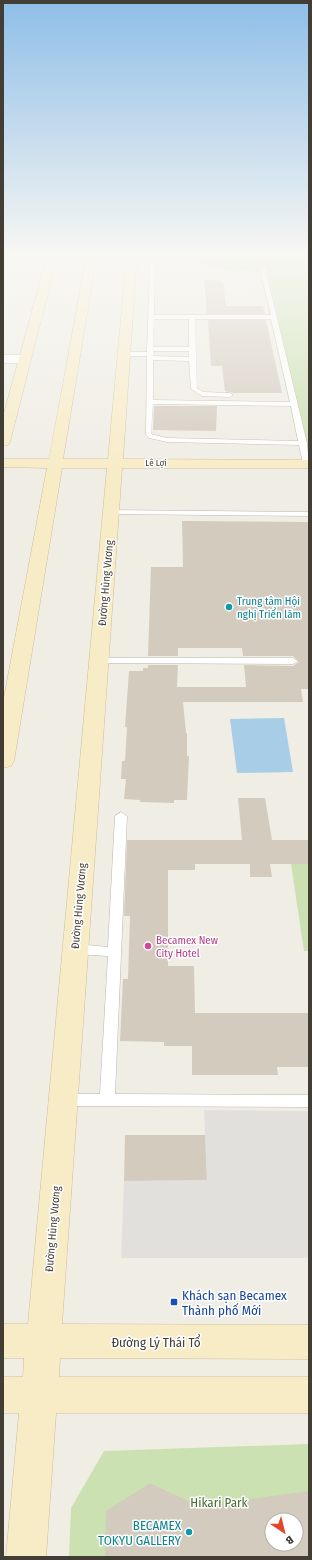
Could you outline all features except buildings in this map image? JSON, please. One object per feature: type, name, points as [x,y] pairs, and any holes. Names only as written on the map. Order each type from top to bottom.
[{"type":"main road","points":[[3,442],[34,327]]},
{"type":"main road","points":[[3,761],[79,327]]},
{"type":"main road","name":"Đường Hùng Vương","points":[[26,1557],[124,354],[128,327]]},
{"type":"main road","name":"Lê Lợi","points":[[3,463],[308,464]]},
{"type":"main road","name":"Đường Lý Thái Tổ","points":[[3,1341],[309,1342]]},
{"type":"main road","points":[[3,1395],[309,1394]]},
{"type":"street","points":[[3,359],[25,359]]},
{"type":"lane","points":[[151,327],[148,434],[151,437],[167,440],[303,443]]},
{"type":"lane","points":[[192,327],[192,359],[194,389],[196,392],[238,395]]},
{"type":"lane","points":[[276,327],[289,396],[294,404],[308,464]]},
{"type":"lane","points":[[124,354],[150,354],[192,349]]},
{"type":"lane","points":[[150,354],[192,359]]},
{"type":"lane","points":[[150,402],[294,404]]},
{"type":"lane","points":[[111,512],[309,514]]},
{"type":"lane","points":[[99,660],[293,661]]},
{"type":"lane","points":[[107,1101],[121,816]]},
{"type":"lane","points":[[76,949],[114,952]]},
{"type":"lane","points":[[64,1100],[309,1101]]},
{"type":"green space","points":[[272,327],[309,327],[309,451],[300,451]]},
{"type":"green space","points":[[291,864],[309,864],[309,951],[304,951]]},
{"type":"green space","name":"Hikari Park","points":[[309,1444],[309,1557],[69,1557],[71,1508],[104,1451]]},
{"type":"shaded area","points":[[204,1110],[309,1111],[309,1258],[121,1258],[124,1181],[207,1180]]},
{"type":"water","points":[[284,718],[293,772],[237,773],[230,719]]},
{"type":"place","name":"Trung tâm Hội nghị Triển lãm","points":[[229,607]]},
{"type":"place","name":"Becamex New City Hotel","points":[[148,946]]},
{"type":"place","name":"Khách sạn Becamex Thành phố Mới","points":[[174,1302]]},
{"type":"place","name":"BECAMEX TOKYU GALLERY","points":[[189,1532]]}]
